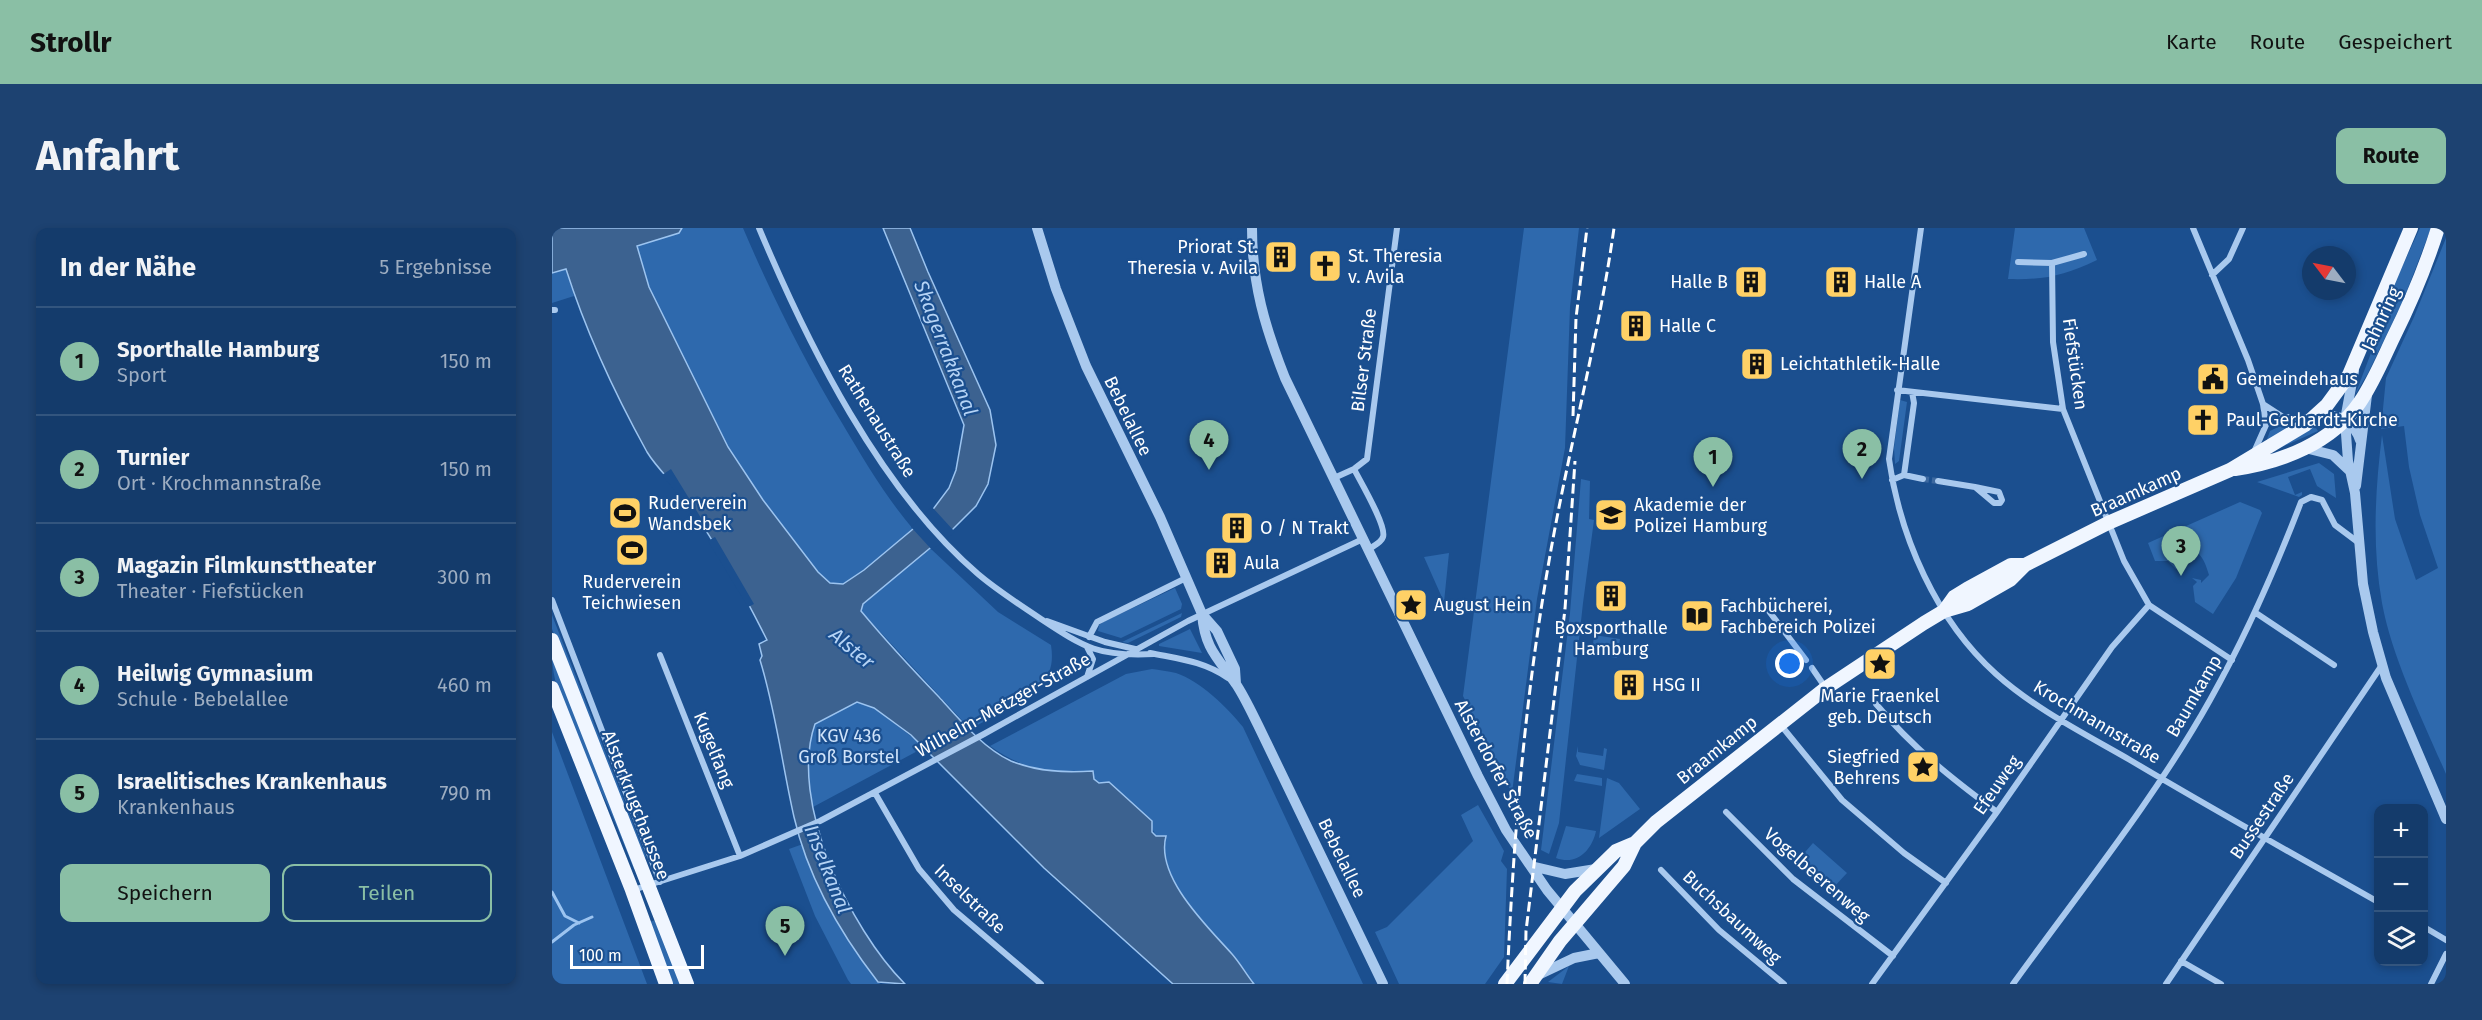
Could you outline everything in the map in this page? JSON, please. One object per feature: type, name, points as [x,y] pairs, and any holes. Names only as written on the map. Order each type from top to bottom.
[{"type":"main road","name":"Jahnring","points":[[2369,328],[2412,228]]},
{"type":"main road","name":"Jahnring","points":[[2345,420],[2359,404],[2371,383],[2410,301],[2438,228]]},
{"type":"main road","name":"Braamkamp","points":[[1533,980],[1576,922],[1624,866],[1635,843],[1656,822],[1779,723],[1826,688],[1944,611],[1954,597],[1967,589],[2011,565],[2025,566],[2108,524],[2229,470],[2295,432],[2316,416],[2339,390],[2357,359],[2369,328]]},
{"type":"main road","name":"Braamkamp","points":[[2229,470],[2266,464],[2305,448],[2345,420]]},
{"type":"main road","name":"Alsterkrugchaussee","points":[[552,640],[654,884],[687,984]]},
{"type":"main road","name":"Alsterkrugchaussee","points":[[552,688],[632,890],[666,984]]},
{"type":"main road","name":"Braamkamp","points":[[1505,984],[1562,907],[1596,869],[1616,851],[1635,843]]},
{"type":"street","name":"Rathenaustraße","points":[[759,228],[793,307],[835,385],[878,459],[922,515],[958,554],[996,589],[1055,630],[1087,647],[1103,653],[1123,656]]},
{"type":"street","name":"Bebelallee","points":[[1037,228],[1056,289],[1086,366],[1160,517],[1202,614],[1204,633],[1210,647],[1236,684],[1282,772],[1383,984]]},
{"type":"street","name":"Alsterdorfer Straße","points":[[1252,228],[1254,261],[1265,329],[1285,378],[1483,786],[1506,830],[1547,890],[1576,922],[1625,984]]},
{"type":"street","name":"Bilser Straße","points":[[1354,469],[1366,459],[1397,228]]},
{"type":"street","name":"Krochmannstraße","points":[[1921,228],[1889,459],[1892,480],[1907,536],[1944,611],[1995,673],[2025,697],[2161,779],[2374,899]]},
{"type":"street","points":[[2193,228],[2263,404],[2266,425],[2252,455]]},
{"type":"street","points":[[2212,275],[2229,259],[2243,228]]},
{"type":"street","points":[[2018,262],[2052,263],[2084,254]]},
{"type":"street","name":"Fiefstücken","points":[[2052,263],[2054,342],[2063,409],[2124,561],[2149,605],[2232,660]]},
{"type":"street","points":[[2357,359],[2345,420],[2350,472],[2355,493],[2363,584],[2382,665],[2393,697],[2446,819]]},
{"type":"street","points":[[2355,493],[2360,461],[2360,440],[2371,383]]},
{"type":"street","points":[[1897,390],[2063,409]]},
{"type":"street","points":[[1904,475],[1914,403],[1912,392]]},
{"type":"street","points":[[2263,404],[2283,417],[2306,419],[2316,416],[2333,416],[2345,420],[2354,427],[2360,440]]},
{"type":"street","points":[[2305,448],[2333,454],[2350,472]]},
{"type":"street","points":[[1334,478],[1354,469],[1382,525],[1384,536],[1382,540],[1366,544]]},
{"type":"street","points":[[1892,480],[1904,475],[1923,479]]},
{"type":"street","points":[[1938,481],[1975,488]]},
{"type":"street","name":"Baumkamp","points":[[2013,984],[2161,779],[2210,701],[2256,612],[2303,499],[2310,497],[2322,500],[2335,525],[2359,543]]},
{"type":"street","name":"Wilhelm-Metzger-Straße","points":[[632,890],[740,856],[820,821],[1202,614],[1366,544]]},
{"type":"street","name":"Wilhelm-Metzger-Straße","points":[[1089,637],[1097,622],[1186,578]]},
{"type":"street","name":"Alsterkrugchaussee","points":[[552,600],[654,884]]},
{"type":"street","name":"Efeuweg","points":[[1872,984],[1997,812],[2112,647],[2149,605]]},
{"type":"street","points":[[1766,606],[1806,660]]},
{"type":"street","points":[[2256,612],[2334,665]]},
{"type":"street","name":"Rathenaustraße","points":[[1041,619],[1089,637],[1134,649]]},
{"type":"street","points":[[1087,647],[1093,659],[1087,677]]},
{"type":"street","name":"Wilhelm-Metzger-Straße","points":[[1134,649],[1184,658],[1208,666],[1236,684]]},
{"type":"street","name":"Wilhelm-Metzger-Straße","points":[[1123,656],[1154,654]]},
{"type":"street","name":"Kugelfang","points":[[660,655],[740,856]]},
{"type":"street","name":"Bussestraße","points":[[2166,984],[2382,665]]},
{"type":"street","points":[[1812,668],[1826,688]]},
{"type":"street","points":[[1876,704],[1899,731],[1942,772],[1997,812]]},
{"type":"street","points":[[1779,723],[1842,800],[1904,853],[1946,883]]},
{"type":"street","name":"Inselstraße","points":[[875,793],[919,869],[954,910],[1041,984]]},
{"type":"street","name":"Vogelbeerenweg","points":[[1726,812],[1794,879],[1893,956]]},
{"type":"street","points":[[1531,866],[1564,874],[1596,869]]},
{"type":"street","name":"Buchsbaumweg","points":[[1661,870],[1719,930],[1784,984]]},
{"type":"street","points":[[2428,929],[2446,940]]},
{"type":"street","points":[[1533,980],[1574,958],[1599,953]]},
{"type":"street","points":[[2431,984],[2446,954]]},
{"type":"street","points":[[2181,961],[2221,984]]},
{"type":"green space","points":[[682,228],[743,228],[777,303],[815,376],[875,478],[913,529],[864,570],[843,584],[830,583],[818,572],[763,500],[728,447],[649,287],[637,246],[679,233]]},
{"type":"green space","points":[[1524,228],[1579,228],[1570,307],[1565,448],[1537,599],[1512,793],[1463,696]]},
{"type":"green space","points":[[2015,228],[2084,228],[2097,260],[2054,276],[2008,279]]},
{"type":"green space","points":[[2420,228],[2431,228],[2403,301],[2355,395],[2371,353],[2384,306]]},
{"type":"green space","points":[[2446,238],[2446,774],[2393,646],[2379,582],[2376,519],[2382,435],[2395,519],[2416,580],[2438,568],[2420,515],[2409,467],[2404,426],[2381,429],[2386,378]]},
{"type":"green space","points":[[566,269],[574,296],[552,303],[552,273]]},
{"type":"green space","points":[[1900,400],[1907,402],[1899,461],[1895,464],[1894,448]]},
{"type":"green space","points":[[2286,423],[2297,424],[2266,442],[2270,431]]},
{"type":"green space","points":[[2314,425],[2318,431],[2264,455]]},
{"type":"green space","points":[[2319,463],[2334,474],[2336,498],[2317,486],[2310,469],[2288,477],[2295,495],[2302,492],[2299,497],[2257,482]]},
{"type":"green space","points":[[1581,479],[1590,481],[1589,519],[1594,520],[1559,823],[1549,854],[1541,850],[1570,613]]},
{"type":"green space","points":[[2240,502],[2262,513],[2236,578],[2213,614],[2195,602],[2193,586],[2197,582],[2192,578],[2201,580],[2201,583],[2209,575],[2199,554],[2185,547],[2178,547],[2175,552],[2178,554],[2180,565],[2176,569],[2168,561],[2155,561],[2148,543]]},
{"type":"green space","points":[[930,548],[998,612],[1051,645],[1050,669],[1041,684],[1004,704],[1004,711],[970,729],[861,611],[863,604]]},
{"type":"green space","points":[[1449,553],[1444,602],[1424,557]]},
{"type":"green space","points":[[1175,588],[1182,604],[1181,609],[1121,638],[1098,631],[1099,625],[1103,622]]},
{"type":"green space","points":[[1182,613],[1181,617],[1128,643],[1122,642]]},
{"type":"green space","points":[[552,615],[646,857],[641,860],[552,629]]},
{"type":"green space","points":[[1190,629],[1202,653],[1159,646],[1159,644]]},
{"type":"green space","points":[[1594,635],[1620,639],[1617,658],[1592,654]]},
{"type":"green space","points":[[552,654],[636,869],[634,869],[565,714],[558,693]]},
{"type":"green space","points":[[1152,669],[1176,673],[1204,688],[1243,727],[1363,984],[1254,984],[1235,957],[1187,903],[1178,889],[1166,858],[1164,840],[1156,836],[1151,826],[1105,783],[1099,783],[1094,779],[1093,771],[1039,769],[1015,761],[990,746],[1126,674]]},
{"type":"green space","name":"KGV 436 Groß Borstel","points":[[857,702],[874,708],[925,747],[813,807],[808,765],[815,724]]},
{"type":"green space","points":[[552,732],[647,984],[552,984]]},
{"type":"green space","points":[[1578,746],[1578,752],[1603,756],[1604,748],[1607,749],[1604,770],[1580,765],[1576,756]]},
{"type":"green space","points":[[1577,774],[1602,778],[1602,786],[1574,781]]},
{"type":"green space","points":[[1607,778],[1619,783],[1640,809],[1599,838]]},
{"type":"green space","points":[[1478,805],[1504,851],[1501,861],[1507,869],[1504,957],[1485,984],[1399,984],[1375,932],[1387,927],[1473,841],[1461,815]]},
{"type":"green space","points":[[1566,826],[1596,831],[1587,850],[1571,860],[1556,858]]},
{"type":"green space","points":[[1813,843],[1847,873],[1832,889],[1799,859]]},
{"type":"green space","points":[[803,844],[835,918],[880,984],[851,984],[848,980],[815,916],[789,849]]},
{"type":"green space","points":[[656,920],[680,984],[672,984],[649,922]]},
{"type":"green space","points":[[1569,966],[1562,984],[1548,982]]},
{"type":"water","points":[[552,228],[682,228],[679,233],[637,246],[649,287],[728,447],[763,500],[818,572],[830,583],[843,584],[864,570],[934,508],[949,488],[956,470],[964,425],[883,228],[910,228],[990,410],[996,445],[988,484],[976,506],[953,529],[863,604],[861,611],[963,723],[991,749],[1011,761],[1041,770],[1093,771],[1094,779],[1099,783],[1109,782],[1152,821],[1152,832],[1156,836],[1166,836],[1165,852],[1168,868],[1186,900],[1235,957],[1254,984],[1173,984],[1044,868],[911,735],[874,708],[857,702],[815,724],[809,755],[810,789],[817,826],[829,862],[845,898],[884,960],[905,984],[878,982],[851,944],[827,904],[800,840],[760,660],[762,656],[759,644],[767,640],[709,535],[682,495],[647,452],[602,362],[566,269],[552,273]]},
{"type":"pier","points":[[671,469],[709,531],[703,534],[684,502],[662,475]]},
{"type":"pier","points":[[932,507],[955,532],[932,550],[911,527]]},
{"type":"pier","points":[[715,537],[754,604],[748,607],[708,541]]},
{"type":"waterway","points":[[552,892],[565,916],[579,923]]},
{"type":"waterway","points":[[552,942],[574,925],[592,917]]},
{"type":"tunnel","points":[[1923,479],[1938,481]]},
{"type":"railway","points":[[1573,416],[1576,318],[1587,228]]},
{"type":"railway","points":[[1507,984],[1521,775],[1532,671],[1556,525],[1600,313],[1614,228]]},
{"type":"railway","points":[[1525,984],[1526,931],[1565,609],[1575,461]]},
{"type":"place","name":"Priorat St. Theresia v. Avila","points":[[1281,257]]},
{"type":"place","name":"St. Theresia v. Avila","points":[[1325,266]]},
{"type":"place","name":"Halle B","points":[[1751,282]]},
{"type":"place","name":"Halle A","points":[[1841,282]]},
{"type":"place","name":"Halle C","points":[[1636,326]]},
{"type":"place","name":"Leichtathletik-Halle","points":[[1757,364]]},
{"type":"place","name":"Gemeindehaus","points":[[2213,379]]},
{"type":"place","name":"Paul-Gerhardt-Kirche","points":[[2203,420]]},
{"type":"place","name":"Heilwig Gymnasium","points":[[1209,470]]},
{"type":"place","name":"Turnier","points":[[1862,479]]},
{"type":"place","name":"Sporthalle Hamburg","points":[[1713,487]]},
{"type":"place","name":"Ruderverein Wandsbek","points":[[625,513]]},
{"type":"place","name":"Akademie der Polizei Hamburg","points":[[1611,515]]},
{"type":"place","name":"O / N Trakt","points":[[1237,528]]},
{"type":"place","name":"Ruderverein Teichwiesen","points":[[632,550]]},
{"type":"place","name":"Aula","points":[[1221,563]]},
{"type":"place","name":"Magazin Filmkunsttheater","points":[[2181,576]]},
{"type":"place","name":"Boxsporthalle Hamburg","points":[[1611,596]]},
{"type":"place","name":"August Hein","points":[[1411,605]]},
{"type":"place","name":"Fachbücherei, Fachbereich Polizei","points":[[1697,616]]},
{"type":"place","name":"Marie Fraenkel geb. Deutsch","points":[[1880,664]]},
{"type":"place","name":"HSG II","points":[[1629,685]]},
{"type":"place","name":"Siegfried Behrens","points":[[1923,767]]},
{"type":"place","name":"Israelitisches Krankenhaus","points":[[785,956]]},
{"type":"water label","name":"Skagerrakkanal","points":[[946,348]]},
{"type":"water label","name":"Alster","points":[[852,648]]},
{"type":"water label","name":"Inselkanal","points":[[828,869]]}]
